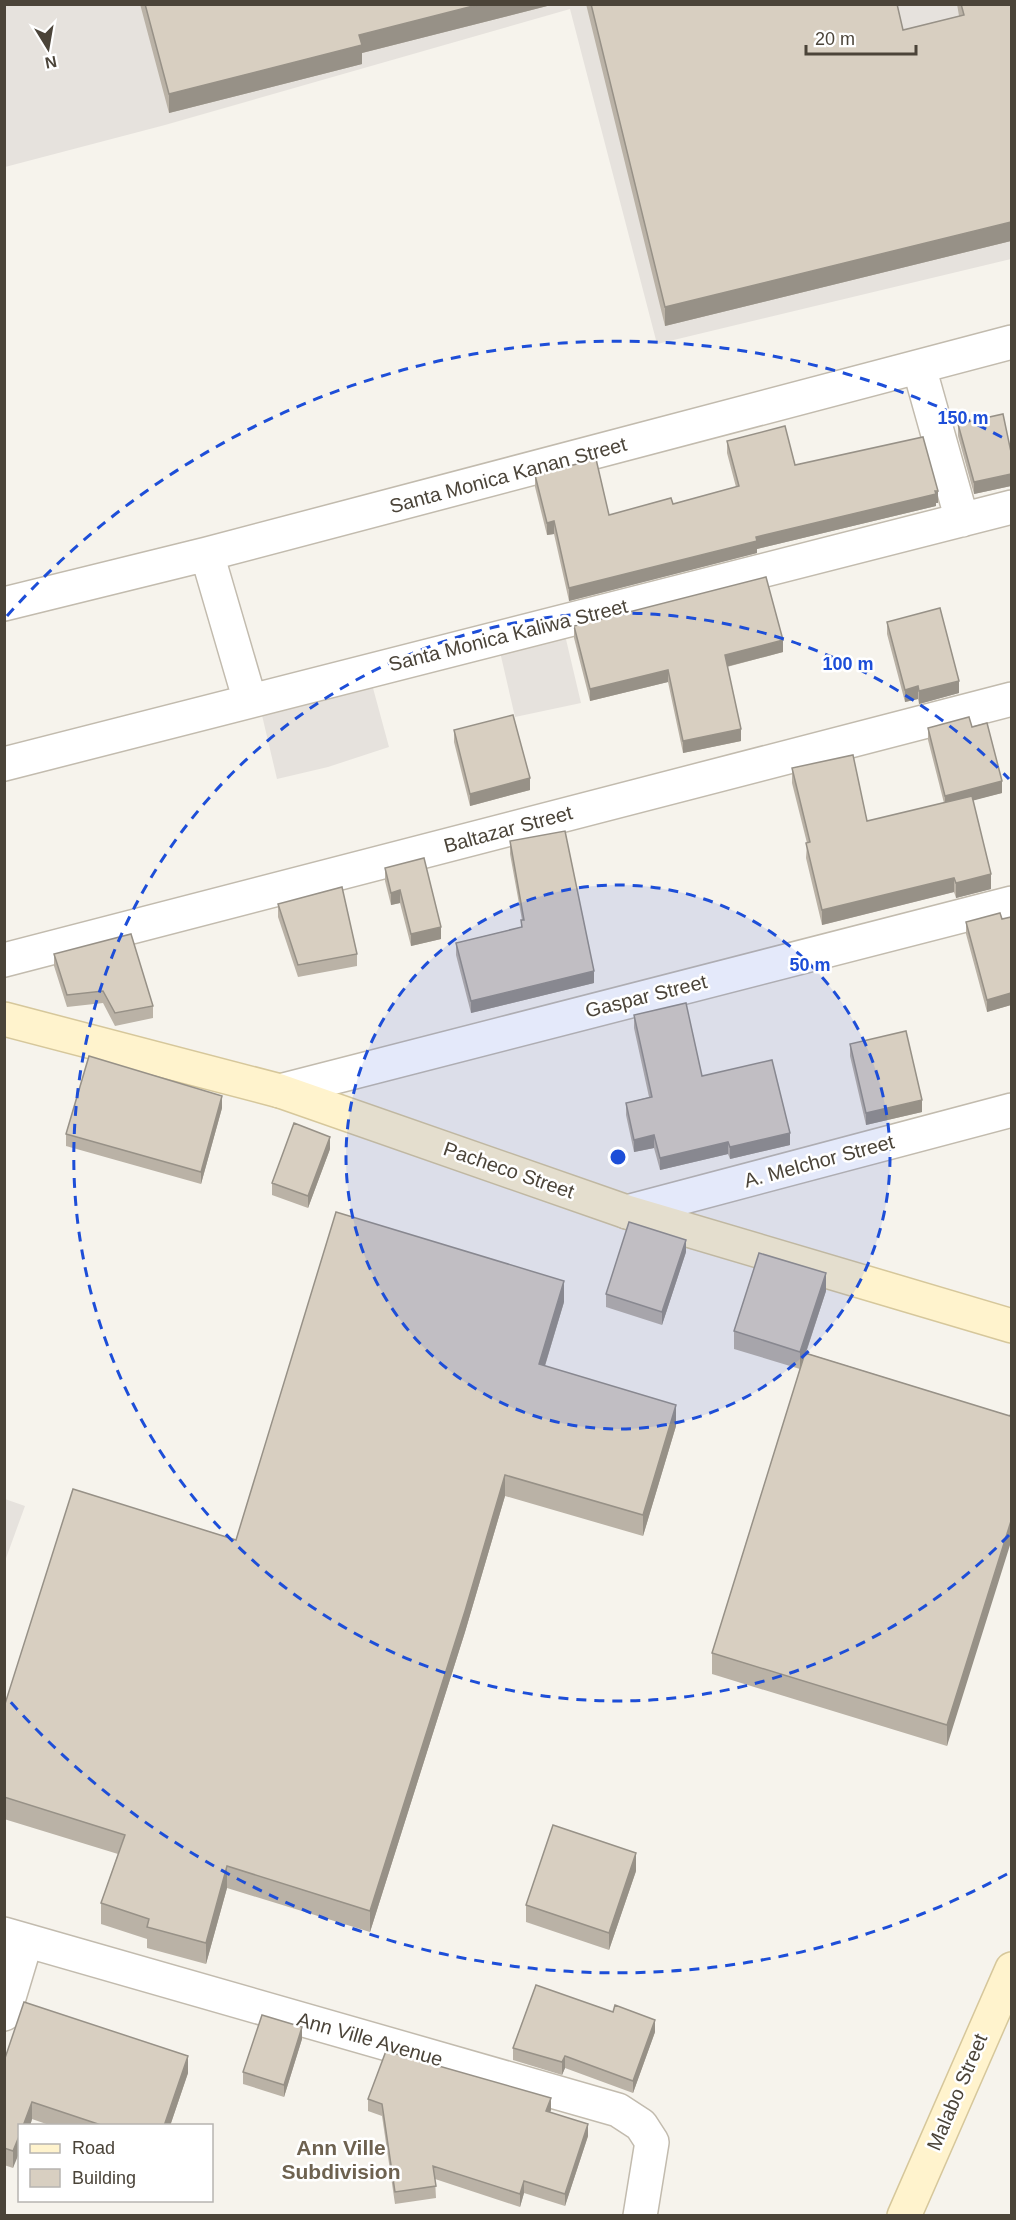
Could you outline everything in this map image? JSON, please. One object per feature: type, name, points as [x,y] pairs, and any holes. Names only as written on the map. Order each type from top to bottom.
[{"type":"street","name":"Santa Monica Kanan Street","points":[[4,604],[207,554],[1011,342]]},
{"type":"street","points":[[919,367],[962,520]]},
{"type":"street","name":"Santa Monica Kaliwa Street","points":[[4,764],[1011,507]]},
{"type":"street","points":[[207,554],[250,700]]},
{"type":"street","name":"Baltazar Street","points":[[4,960],[1011,699]]},
{"type":"street","name":"Gaspar Street","points":[[280,1091],[1011,903]]},
{"type":"street","name":"Pacheco Street","points":[[4,1019],[280,1091],[627,1212],[1011,1326]]},
{"type":"street","name":"A. Melchor Street","points":[[627,1212],[1011,1110]]},
{"type":"street","points":[[4,2014],[15,1937]]},
{"type":"street","name":"Ann Ville Avenue","points":[[15,1937],[618,2110],[641,2125],[652,2142],[640,2216]]},
{"type":"street","name":"Malabo Street","points":[[904,2216],[1011,1969]]},
{"type":"shaded area","points":[[5,5],[1011,5],[1011,259],[657,344],[570,9],[165,125],[5,167]]},
{"type":"shaded area","points":[[565,635],[581,703],[515,717],[500,652]]},
{"type":"shaded area","points":[[370,677],[389,747],[328,767],[277,779],[261,711]]},
{"type":"shaded area","points":[[4,1499],[25,1506],[5,1561]]},
{"type":"building","points":[[145,4],[481,4],[359,35],[362,45],[169,94]]},
{"type":"building","points":[[591,4],[897,4],[903,30],[964,15],[961,4],[1011,4],[1011,222],[665,307]]},
{"type":"building","points":[[1003,414],[1011,452],[1011,474],[974,482],[958,424]]},
{"type":"building","points":[[785,426],[795,465],[923,437],[938,491],[935,491],[936,494],[756,537],[757,541],[569,588],[554,521],[547,523],[535,475],[596,459],[609,515],[671,498],[673,504],[739,486],[727,441]]},
{"type":"building","points":[[766,577],[783,640],[725,655],[741,729],[683,741],[668,670],[590,689],[574,626]]},
{"type":"building","points":[[940,608],[959,681],[919,691],[918,686],[905,690],[887,622]]},
{"type":"building","points":[[513,715],[530,778],[470,794],[454,730]]},
{"type":"building","points":[[969,717],[972,727],[987,723],[1002,781],[945,796],[928,728]]},
{"type":"building","points":[[853,755],[867,821],[972,796],[991,874],[956,883],[954,878],[822,910],[806,843],[810,842],[792,768]]},
{"type":"building","points":[[565,831],[594,971],[471,1001],[456,943],[522,927],[521,920],[524,920],[510,841]]},
{"type":"building","points":[[424,858],[441,927],[411,934],[400,890],[391,893],[385,868]]},
{"type":"building","points":[[342,887],[357,954],[298,965],[278,904]]},
{"type":"building","points":[[1000,913],[1002,919],[1011,917],[1011,993],[987,1000],[966,922]]},
{"type":"building","points":[[131,934],[153,1006],[115,1013],[103,991],[67,995],[54,954]]},
{"type":"building","points":[[686,1003],[702,1076],[772,1060],[790,1133],[730,1147],[728,1142],[660,1158],[654,1135],[634,1140],[626,1103],[652,1097],[634,1015]]},
{"type":"building","points":[[906,1031],[922,1100],[866,1113],[850,1044]]},
{"type":"building","points":[[89,1056],[222,1096],[201,1172],[66,1134]]},
{"type":"building","points":[[294,1123],[330,1137],[308,1196],[272,1183]]},
{"type":"building","points":[[336,1212],[564,1281],[539,1364],[676,1405],[643,1515],[505,1475],[465,1611],[370,1911],[227,1866],[206,1943],[147,1927],[149,1919],[101,1903],[125,1835],[4,1797],[4,1707],[73,1489],[236,1540]]},
{"type":"building","points":[[629,1222],[686,1240],[662,1312],[606,1294]]},
{"type":"building","points":[[759,1253],[826,1273],[800,1352],[734,1331]]},
{"type":"building","points":[[805,1353],[1010,1416],[1011,1413],[1011,1521],[947,1725],[712,1653]]},
{"type":"building","points":[[553,1825],[636,1853],[609,1933],[526,1905]]},
{"type":"building","points":[[536,1985],[613,2012],[615,2005],[655,2020],[633,2081],[565,2056],[562,2062],[513,2048]]},
{"type":"building","points":[[24,2002],[188,2056],[165,2124],[98,2124],[32,2102],[24,2124],[18,2124],[18,2139],[13,2151],[4,2148],[4,2061]]},
{"type":"building","points":[[262,2015],[302,2027],[284,2085],[243,2072]]},
{"type":"building","points":[[386,2051],[551,2098],[546,2111],[588,2124],[565,2194],[524,2181],[520,2194],[433,2166],[436,2186],[395,2192],[382,2104],[368,2099]]},
{"type":"district","name":"Ann Ville Subdivision","points":[[341,2160]]}]
